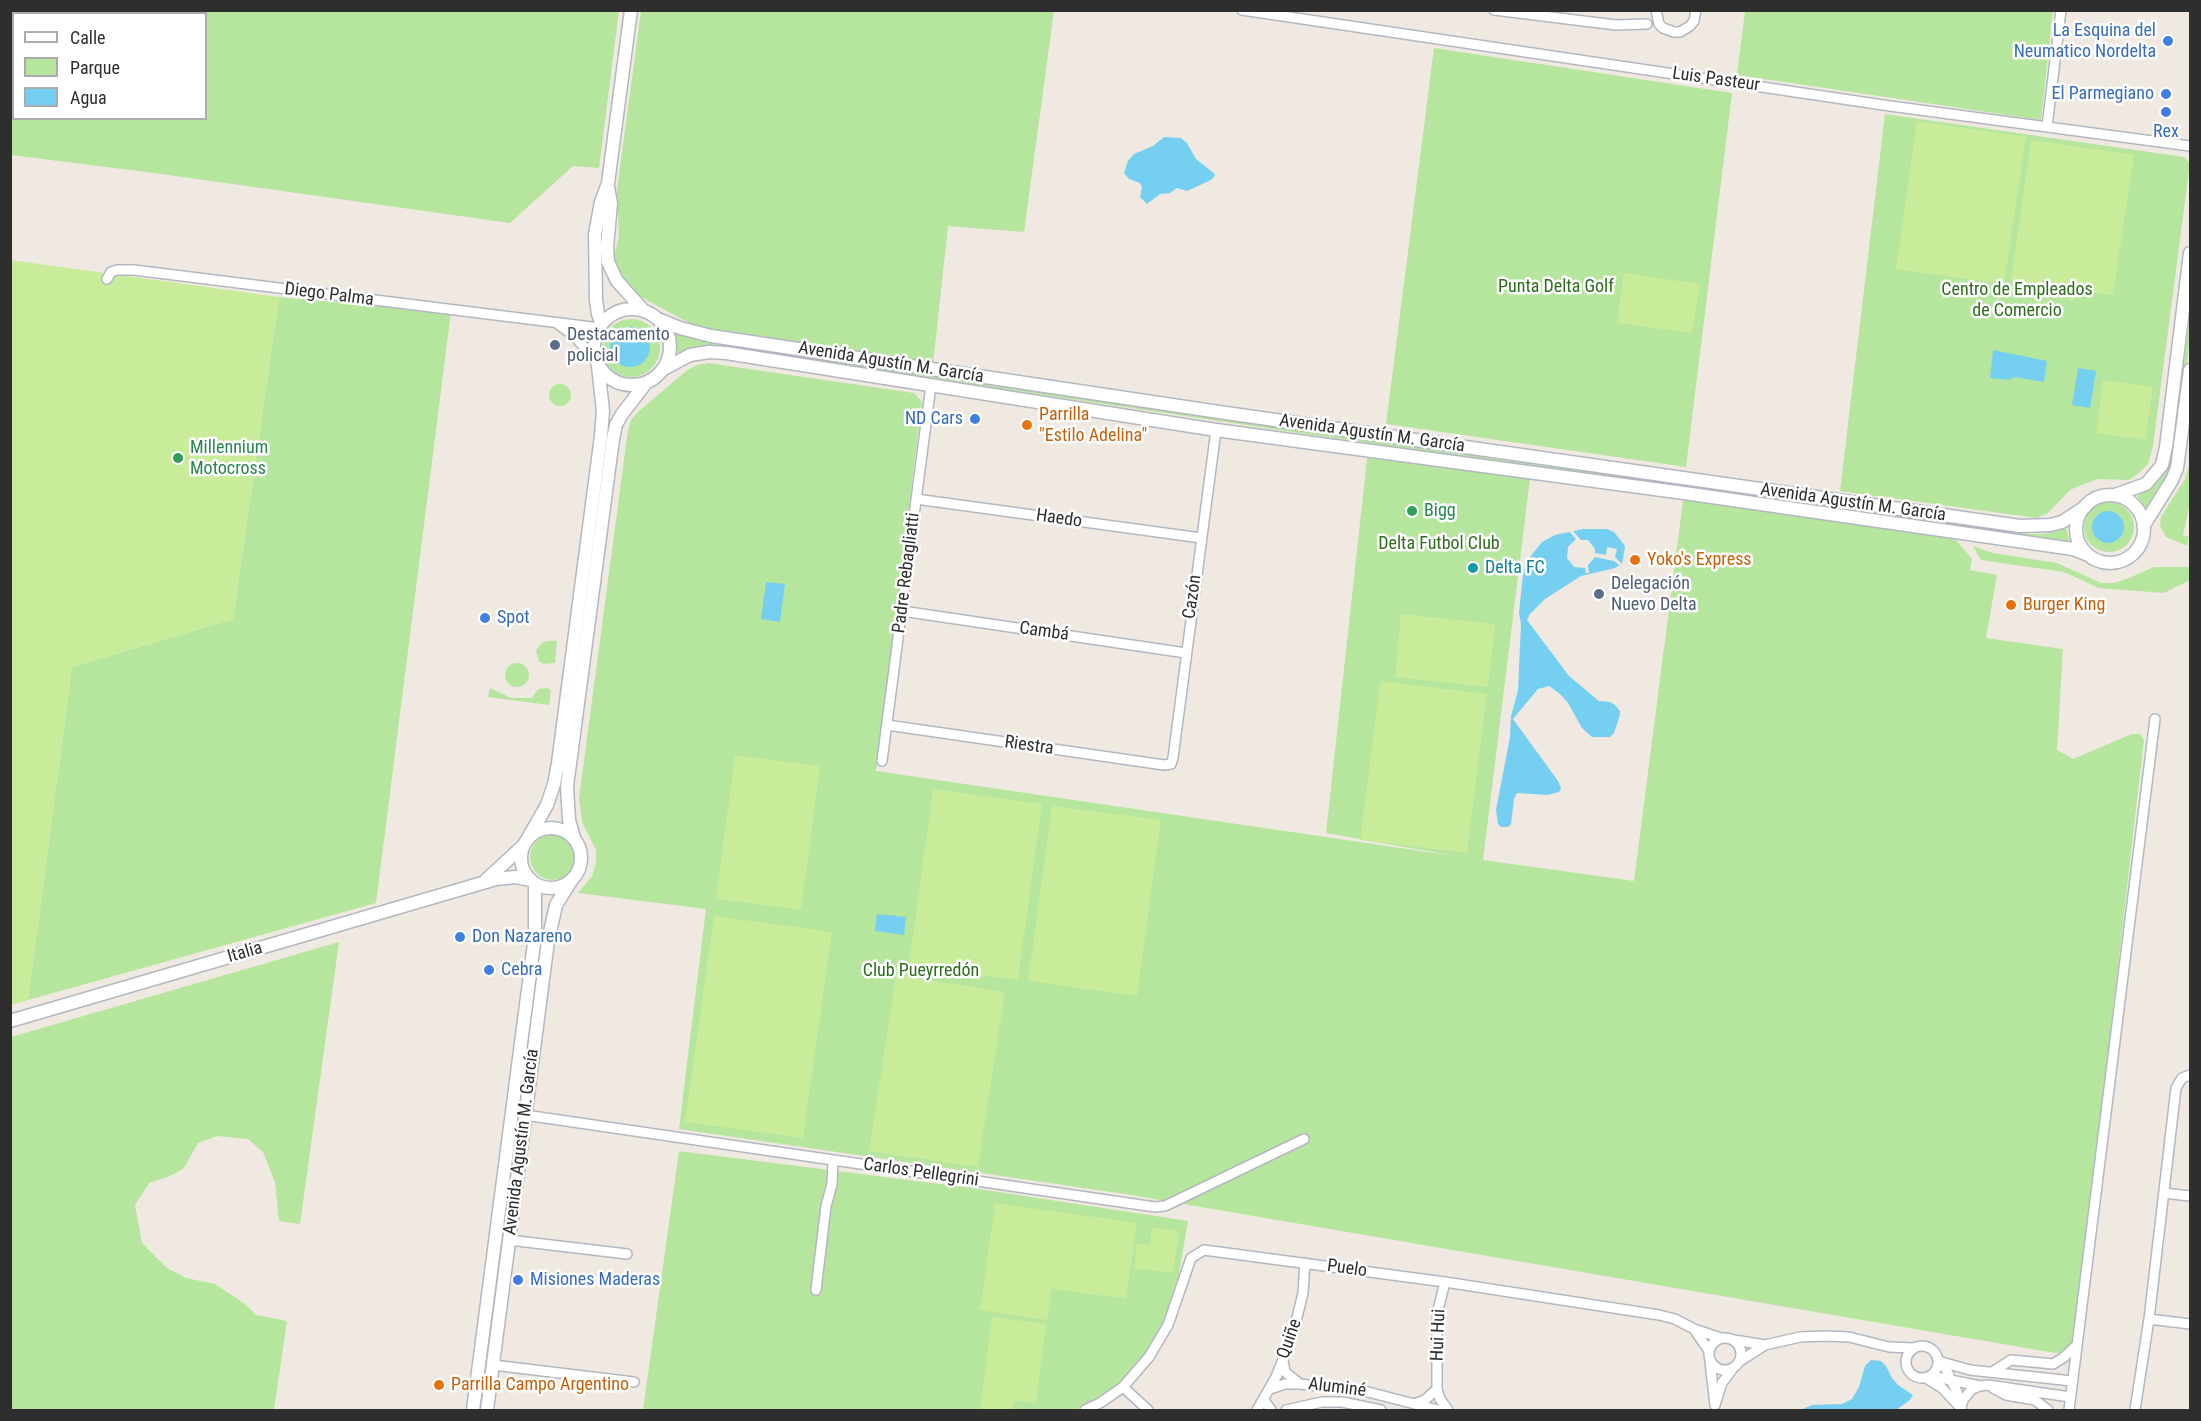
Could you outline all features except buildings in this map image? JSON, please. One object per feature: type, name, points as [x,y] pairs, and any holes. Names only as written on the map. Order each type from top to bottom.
[{"type":"main road","points":[[601,326],[596,300],[595,234],[601,202],[608,183],[631,10]]},
{"type":"main road","points":[[608,183],[610,203],[608,262],[617,281],[644,311],[658,319],[665,328],[670,349],[668,360],[662,370],[646,383],[616,425],[567,786],[569,820],[574,838],[581,851],[581,861],[573,878],[557,887],[548,887],[533,882],[522,864],[521,854],[547,806],[558,763],[601,436],[603,411],[594,341],[601,326],[611,316],[625,309],[644,311]]},
{"type":"main road","points":[[2115,495],[2146,484],[2162,465],[2190,253]]},
{"type":"main road","name":"Avenida Agustín M. García","points":[[658,319],[680,328],[711,336],[1208,411],[2020,526],[2050,525],[2062,522],[2085,507]]},
{"type":"main road","name":"Avenida Agustín M. García","points":[[662,370],[690,355],[709,352],[1216,430],[1708,496],[2073,549],[2088,555]]},
{"type":"main road","points":[[597,363],[605,375],[614,381],[632,386],[646,383]]},
{"type":"main road","points":[[2144,525],[2136,507],[2123,497],[2104,495],[2093,499],[2079,516],[2076,526],[2077,537],[2088,555],[2106,563],[2126,559],[2141,544],[2144,525],[2172,480],[2176,468],[2190,370]]},
{"type":"main road","points":[[526,841],[544,828],[554,827],[574,838]]},
{"type":"main road","name":"Italia","points":[[480,884],[526,841]]},
{"type":"main road","name":"Italia","points":[[10,1021],[504,877],[533,882]]},
{"type":"main road","name":"Avenida Agustín M. García","points":[[487,1410],[551,921],[556,905],[573,878]]},
{"type":"main road","name":"Avenida Agustín M. García","points":[[473,1410],[535,936],[536,902],[533,882]]},
{"type":"street","name":"Luis Pasteur","points":[[1242,10],[2190,146]]},
{"type":"street","points":[[1494,10],[1616,25],[1647,24],[1674,32],[1685,30],[1694,21],[1696,10]]},
{"type":"street","points":[[2047,127],[2061,10]]},
{"type":"street","points":[[1647,24],[1656,12],[1663,28]]},
{"type":"street","name":"Diego Palma","points":[[107,279],[111,272],[117,270],[134,270],[555,323],[601,326]]},
{"type":"street","points":[[555,323],[575,337],[597,363]]},
{"type":"street","name":"Padre Rebagliatti","points":[[882,761],[931,385]]},
{"type":"street","name":"Cazón","points":[[1171,764],[1216,430]]},
{"type":"street","name":"Haedo","points":[[916,499],[1201,538]]},
{"type":"street","name":"Cambá","points":[[902,611],[1186,653]]},
{"type":"street","points":[[2069,1410],[2155,719]]},
{"type":"street","name":"Riestra","points":[[887,725],[1164,765],[1171,764]]},
{"type":"street","points":[[2135,1410],[2149,1319],[2176,1088],[2182,1078],[2190,1075]]},
{"type":"street","name":"Carlos Pellegrini","points":[[525,1115],[1155,1206],[1165,1206],[1304,1139]]},
{"type":"street","points":[[816,1290],[826,1206],[832,1184],[833,1160]]},
{"type":"street","points":[[2164,1193],[2190,1197]]},
{"type":"street","points":[[509,1240],[627,1254]]},
{"type":"street","name":"Puelo","points":[[1084,1410],[1100,1403],[1123,1387],[1144,1364],[1157,1345],[1175,1306],[1188,1264],[1197,1253],[1204,1250],[1445,1282],[1659,1315],[1675,1319],[1694,1329],[1721,1338]]},
{"type":"street","name":"Quiñe","points":[[1257,1410],[1270,1389],[1283,1360],[1299,1312],[1305,1263]]},
{"type":"street","name":"Hui Hui","points":[[1437,1389],[1438,1310],[1445,1282]]},
{"type":"street","points":[[2149,1319],[2190,1323]]},
{"type":"street","points":[[1694,1329],[1720,1370],[1737,1364],[1765,1345],[1800,1337],[1826,1336],[1869,1340],[1890,1347],[1929,1348],[1934,1351],[1951,1380],[1961,1409]]},
{"type":"street","points":[[1715,1408],[1709,1355],[1713,1343],[1721,1338],[1765,1345]]},
{"type":"street","points":[[1715,1408],[1722,1383],[1737,1364],[1740,1347],[1734,1340]]},
{"type":"street","points":[[1992,1372],[2011,1360],[2053,1364],[2077,1345]]},
{"type":"street","points":[[1890,1347],[1905,1362],[1911,1376],[2070,1397]]},
{"type":"street","points":[[1905,1362],[1913,1348]]},
{"type":"street","name":"Aluminé","points":[[1283,1360],[1285,1372],[1300,1384],[1368,1392],[1438,1410]]},
{"type":"street","points":[[1941,1362],[1970,1370],[2072,1381]]},
{"type":"street","points":[[1929,1377],[1941,1362]]},
{"type":"street","points":[[493,1365],[634,1382]]},
{"type":"street","points":[[1929,1377],[1961,1409]]},
{"type":"street","points":[[1270,1389],[1285,1384],[1300,1384]]},
{"type":"street","points":[[1961,1409],[1963,1400],[1972,1389],[1984,1386],[2006,1395],[2035,1400],[2048,1410]]},
{"type":"street","points":[[1123,1387],[1148,1410]]},
{"type":"street","points":[[1414,1404],[1425,1400],[1437,1389],[1448,1410]]},
{"type":"street","points":[[1264,1400],[1271,1410]]},
{"type":"street","points":[[1286,1410],[1322,1402],[1342,1402],[1381,1410]]},
{"type":"green space","points":[[10,11],[619,11],[599,168],[573,166],[510,223],[11,155]]},
{"type":"green space","points":[[641,11],[1054,11],[1024,232],[948,226],[933,364],[704,331],[641,297],[624,283],[616,269],[615,252],[619,237],[617,190]]},
{"type":"green space","points":[[1745,11],[2053,11],[2041,120],[1737,75]]},
{"type":"green space","name":"Punta Delta Golf","points":[[1434,48],[1732,93],[1686,467],[1386,424]]},
{"type":"green space","name":"Centro de Empleados de Comercio","points":[[1885,114],[2184,157],[2190,163],[2153,446],[2148,464],[2129,480],[2098,479],[2084,484],[2070,490],[2048,513],[2037,518],[1840,491]]},
{"type":"green space","points":[[1917,121],[2026,137],[2004,284],[1896,269]]},
{"type":"green space","points":[[2031,140],[2134,155],[2113,295],[2011,280]]},
{"type":"green space","points":[[10,260],[279,297],[233,619],[72,667],[28,1000],[11,1005]]},
{"type":"green space","points":[[1624,273],[1700,284],[1692,333],[1617,323]]},
{"type":"green space","points":[[279,297],[451,312],[376,903],[28,1000],[72,667],[233,619]]},
{"type":"green space","points":[[2190,313],[2190,340],[2174,462],[2163,486],[2147,509],[2137,496],[2157,483],[2166,472],[2174,445]]},
{"type":"green space","points":[[631,319],[642,321],[652,327],[658,337],[660,348],[658,359],[652,369],[642,375],[631,377],[620,375],[610,369],[604,359],[602,348],[604,337],[610,327],[620,321]]},
{"type":"green space","points":[[672,328],[694,339],[713,344],[1568,468],[2029,534],[2044,534],[2066,528],[2070,544],[714,346],[699,348],[679,356]]},
{"type":"green space","points":[[708,363],[914,393],[922,402],[876,771],[1455,856],[1326,833],[1368,450],[1531,471],[1483,860],[1634,881],[1684,493],[1946,537],[1957,541],[1972,559],[1970,570],[1997,575],[1986,638],[2063,649],[2057,750],[2073,759],[2132,734],[2140,734],[2144,740],[2073,1356],[1125,1194],[679,1129],[706,909],[578,893],[592,876],[596,863],[596,850],[582,822],[579,798],[628,430],[631,420],[638,412],[686,371],[697,365]]},
{"type":"green space","points":[[2103,380],[2153,387],[2145,440],[2096,433]]},
{"type":"green space","points":[[560,384],[568,387],[571,395],[568,403],[560,406],[552,403],[549,395],[552,387]]},
{"type":"green space","points":[[2190,463],[2190,503],[2183,535],[2189,537],[2187,546],[2166,537],[2160,526],[2161,517],[2185,479]]},
{"type":"green space","points":[[2104,502],[2114,502],[2127,509],[2134,522],[2134,532],[2127,545],[2114,552],[2104,552],[2095,548],[2088,541],[2084,532],[2084,522],[2088,513],[2095,506]]},
{"type":"green space","points":[[1973,546],[1993,553],[2057,563],[2101,583],[2114,583],[2154,567],[2190,567],[2190,580],[2164,593],[2099,588],[2064,572],[1981,560]]},
{"type":"green space","points":[[1401,614],[1495,624],[1488,687],[1395,677]]},
{"type":"green space","points":[[557,641],[555,663],[543,664],[539,661],[536,650],[543,642]]},
{"type":"green space","points":[[517,663],[525,667],[529,675],[525,683],[517,687],[509,683],[505,675],[509,667]]},
{"type":"green space","points":[[1380,681],[1487,694],[1467,853],[1360,840]]},
{"type":"green space","points":[[490,688],[511,698],[532,698],[538,689],[547,688],[551,690],[549,705],[488,697]]},
{"type":"green space","points":[[735,755],[820,766],[801,910],[716,899]]},
{"type":"green space","points":[[933,789],[1042,804],[1018,980],[909,965]]},
{"type":"green space","points":[[1052,806],[1161,820],[1137,996],[1028,981]]},
{"type":"green space","points":[[553,834],[569,841],[576,857],[569,873],[553,880],[537,873],[530,857],[537,841]]},
{"type":"green space","points":[[714,916],[832,932],[803,1138],[685,1122]]},
{"type":"green space","points":[[339,942],[300,1224],[279,1221],[275,1182],[263,1152],[248,1139],[217,1136],[198,1143],[184,1168],[170,1176],[149,1183],[135,1205],[142,1243],[167,1268],[186,1278],[215,1284],[245,1304],[256,1315],[287,1321],[274,1410],[11,1410],[11,1037]]},
{"type":"green space","points":[[896,975],[1005,992],[978,1167],[869,1151]]},
{"type":"green space","points":[[679,1151],[979,1189],[1188,1221],[1176,1291],[1164,1324],[1146,1356],[1133,1372],[1103,1396],[1075,1410],[643,1410]]},
{"type":"green space","points":[[995,1203],[1137,1223],[1126,1299],[1052,1289],[1047,1320],[980,1310]]},
{"type":"green space","points":[[1152,1227],[1179,1231],[1173,1273],[1134,1268],[1137,1244],[1150,1245]]},
{"type":"green space","points":[[992,1317],[1046,1324],[1036,1403],[1014,1401],[1012,1410],[980,1410]]},
{"type":"water","points":[[1164,137],[1181,138],[1187,143],[1196,159],[1215,174],[1211,180],[1187,191],[1177,188],[1170,193],[1160,194],[1147,204],[1140,197],[1142,187],[1140,183],[1129,179],[1124,173],[1128,161],[1134,154],[1153,146]]},
{"type":"water","points":[[630,327],[638,328],[644,333],[649,339],[649,355],[644,361],[638,366],[630,367],[622,366],[616,361],[611,355],[610,347],[611,339],[616,333],[622,328]]},
{"type":"water","points":[[1993,350],[2047,361],[2044,382],[2014,377],[2009,380],[1990,378]]},
{"type":"water","points":[[2078,368],[2096,371],[2090,408],[2072,405]]},
{"type":"water","points":[[2108,511],[2120,515],[2124,527],[2120,539],[2108,543],[2096,539],[2092,527],[2096,515]]},
{"type":"water","points":[[1583,529],[1607,529],[1614,532],[1625,546],[1622,564],[1615,568],[1581,576],[1545,599],[1527,620],[1569,676],[1599,701],[1615,705],[1620,715],[1614,733],[1610,737],[1592,737],[1582,728],[1568,703],[1560,694],[1549,686],[1538,689],[1513,719],[1561,788],[1559,792],[1547,795],[1517,793],[1514,799],[1511,824],[1508,827],[1501,827],[1498,824],[1496,810],[1510,737],[1511,716],[1518,691],[1521,624],[1519,613],[1523,574],[1527,561],[1542,542],[1555,535]]},
{"type":"water","points":[[766,582],[785,584],[780,622],[761,619]]},
{"type":"water","points":[[877,914],[906,917],[904,935],[875,931]]},
{"type":"water","points":[[1871,1360],[1881,1361],[1886,1366],[1898,1385],[1913,1395],[1910,1400],[1896,1410],[1800,1410],[1812,1405],[1842,1404],[1852,1399],[1859,1387],[1865,1366]]},
{"type":"pier","points":[[1572,530],[1581,540],[1588,540],[1595,549],[1595,553],[1606,555],[1607,547],[1617,549],[1615,557],[1622,564],[1620,566],[1614,561],[1595,557],[1588,565],[1589,573],[1586,573],[1585,568],[1574,567],[1567,558],[1568,547],[1576,539],[1569,531]]},
{"type":"place","name":"La Esquina del Neumatico Nordelta","points":[[2168,41]]},
{"type":"place","name":"El Parmegiano","points":[[2166,94]]},
{"type":"place","name":"Rex","points":[[2166,112]]},
{"type":"place","name":"Destacamento policial","points":[[555,345]]},
{"type":"place","name":"ND Cars","points":[[975,419]]},
{"type":"place","name":"Parrilla \"Estilo Adelina\"","points":[[1027,425]]},
{"type":"place","name":"Millennium Motocross","points":[[178,458]]},
{"type":"place","name":"Bigg","points":[[1412,511]]},
{"type":"place","name":"Yoko's Express","points":[[1635,560]]},
{"type":"place","name":"Delta FC","points":[[1473,568]]},
{"type":"place","name":"Delegación Nuevo Delta","points":[[1599,594]]},
{"type":"place","name":"Burger King","points":[[2011,605]]},
{"type":"place","name":"Spot","points":[[485,618]]},
{"type":"place","name":"Don Nazareno","points":[[460,937]]},
{"type":"place","name":"Cebra","points":[[489,970]]},
{"type":"place","name":"Misiones Maderas","points":[[518,1280]]},
{"type":"place","name":"Parrilla Campo Argentino","points":[[439,1385]]},
{"type":"park label","name":"Delta Futbol Club","points":[[1439,544]]},
{"type":"park label","name":"Club Pueyrredón","points":[[921,971]]}]
